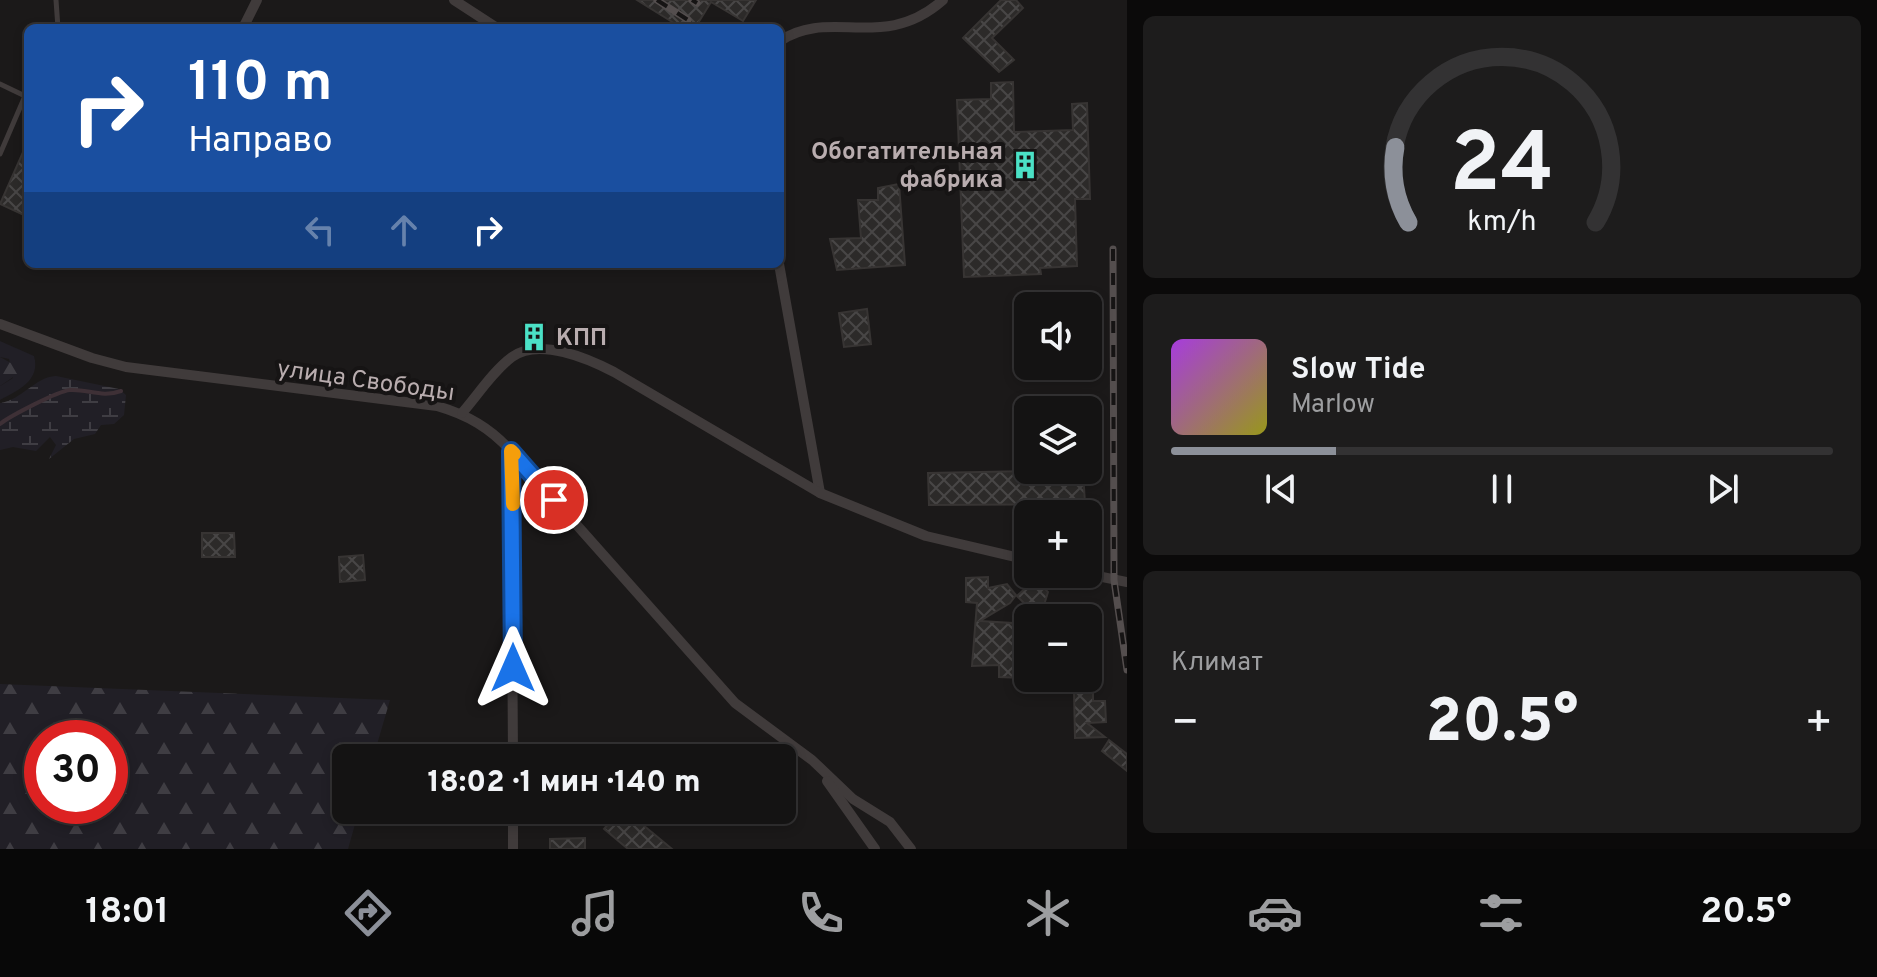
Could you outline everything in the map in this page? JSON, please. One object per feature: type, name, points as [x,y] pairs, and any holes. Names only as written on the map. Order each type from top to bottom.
[{"type":"street","points":[[245,24],[257,0]]},
{"type":"street","points":[[454,0],[491,24]]},
{"type":"street","points":[[784,39],[808,29],[874,29],[904,25],[943,0]]},
{"type":"street","points":[[780,268],[820,493]]},
{"type":"street","name":"улица Свободы","points":[[0,324],[81,355],[126,367],[437,406],[462,413],[487,428],[511,451],[735,703],[812,760]]},
{"type":"street","points":[[462,413],[517,354],[539,351],[580,356],[614,372],[820,493],[926,536],[1014,557]]},
{"type":"street","points":[[511,451],[513,744]]},
{"type":"street","points":[[1102,577],[1127,582]]},
{"type":"street","points":[[812,760],[875,849]]},
{"type":"street","points":[[812,760],[853,799],[890,822],[911,849]]},
{"type":"street","points":[[513,824],[513,849]]},
{"type":"lane","points":[[56,0],[58,24]]},
{"type":"lane","points":[[0,84],[24,92]]},
{"type":"lane","points":[[0,154],[24,100]]},
{"type":"green space","points":[[0,341],[34,356],[35,364],[27,383],[0,400],[0,386],[13,378],[9,359],[0,357]]},
{"type":"green space","points":[[0,357],[20,368],[19,373],[0,386]]},
{"type":"green space","points":[[56,376],[119,389],[126,395],[124,415],[114,424],[101,425],[95,434],[74,439],[49,459],[56,445],[50,437],[36,451],[13,447],[0,450],[0,403],[15,398],[41,380]]},
{"type":"green space","points":[[0,684],[390,700],[377,744],[332,744],[332,824],[355,824],[348,849],[0,849]]},
{"type":"building","points":[[637,0],[756,0],[743,21],[711,2],[697,24],[676,24]]},
{"type":"building","points":[[1001,0],[1016,0],[1023,8],[992,38],[1014,60],[999,72],[963,38]]},
{"type":"building","name":"Обогатительная фабрика","points":[[1013,82],[1014,132],[1073,130],[1072,104],[1087,103],[1090,199],[1075,199],[1077,266],[1040,268],[1041,274],[964,277],[957,100],[991,99],[991,83]]},
{"type":"building","points":[[24,150],[24,215],[0,204]]},
{"type":"building","points":[[899,184],[905,265],[837,270],[830,239],[861,238],[858,200],[878,200],[878,188]]},
{"type":"building","points":[[867,309],[871,344],[844,347],[839,313]]},
{"type":"building","points":[[1014,471],[1014,484],[1084,484],[1085,500],[929,505],[928,473]]},
{"type":"building","points":[[202,533],[234,533],[235,557],[202,557]]},
{"type":"building","points":[[363,555],[365,580],[340,582],[339,557]]},
{"type":"building","points":[[988,577],[988,588],[1007,584],[1016,595],[1010,603],[980,621],[1014,623],[1014,678],[999,677],[999,665],[972,666],[977,603],[966,602],[966,578]]},
{"type":"building","points":[[1026,588],[1044,588],[1048,592],[1044,604],[1025,604],[1017,596]]},
{"type":"building","points":[[1074,692],[1093,692],[1093,701],[1105,701],[1106,722],[1087,723],[1105,737],[1075,738]]},
{"type":"building","points":[[1109,740],[1127,754],[1127,771],[1102,751]]},
{"type":"building","points":[[608,824],[642,824],[672,849],[628,849],[604,829]]},
{"type":"building","points":[[585,838],[585,849],[550,849],[550,839]]},
{"type":"waterway","points":[[0,424],[64,391],[108,394],[121,391]]},
{"type":"railway","points":[[657,0],[688,20]]},
{"type":"railway","points":[[692,0],[697,3]]},
{"type":"railway","points":[[1113,249],[1114,580],[1127,670]]},
{"type":"slow traffic","points":[[513,504],[511,451],[514,454]]},
{"type":"place","name":"Обогатительная фабрика","points":[[1025,165]]},
{"type":"place","name":"КПП","points":[[534,337]]},
{"type":"route","points":[[513,668],[511,451],[554,500]]}]
